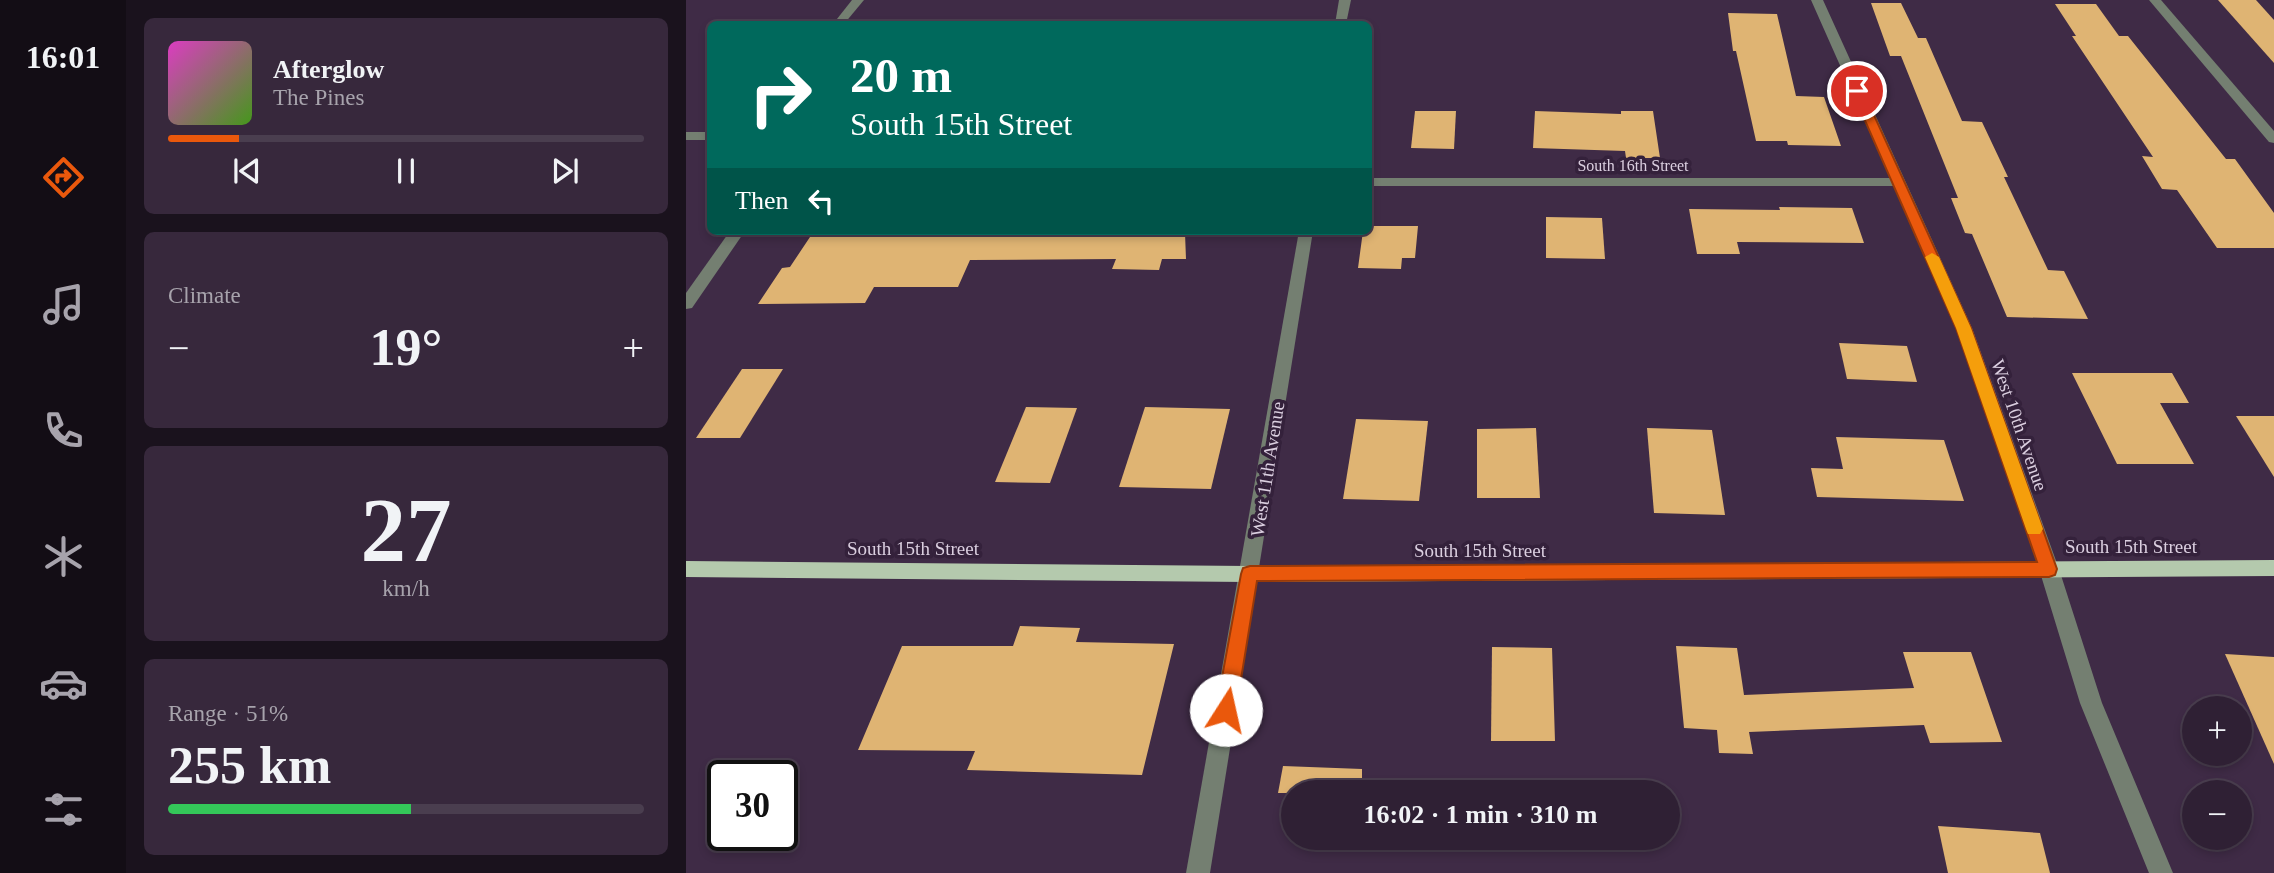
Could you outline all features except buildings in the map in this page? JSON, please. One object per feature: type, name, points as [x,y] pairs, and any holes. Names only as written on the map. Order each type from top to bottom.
[{"type":"main road","name":"South 15th Street","points":[[686,569],[1250,574],[2274,568]]},
{"type":"street","points":[[840,21],[858,0]]},
{"type":"street","points":[[1341,21],[1345,0]]},
{"type":"street","name":"West 10th Avenue","points":[[1817,0],[1964,328],[2049,569],[2091,703],[2161,873]]},
{"type":"street","points":[[2155,0],[2274,139]]},
{"type":"street","points":[[686,136],[707,136]]},
{"type":"street","name":"South 16th Street","points":[[1372,182],[1898,182]]},
{"type":"street","points":[[686,303],[735,235]]},
{"type":"street","name":"West 11th Avenue","points":[[1198,873],[1305,235]]},
{"type":"slow traffic","points":[[1932,257],[1964,328],[2034,529]]},
{"type":"route","points":[[1226,710],[1250,574],[2049,569],[1964,328],[1857,91]]}]
